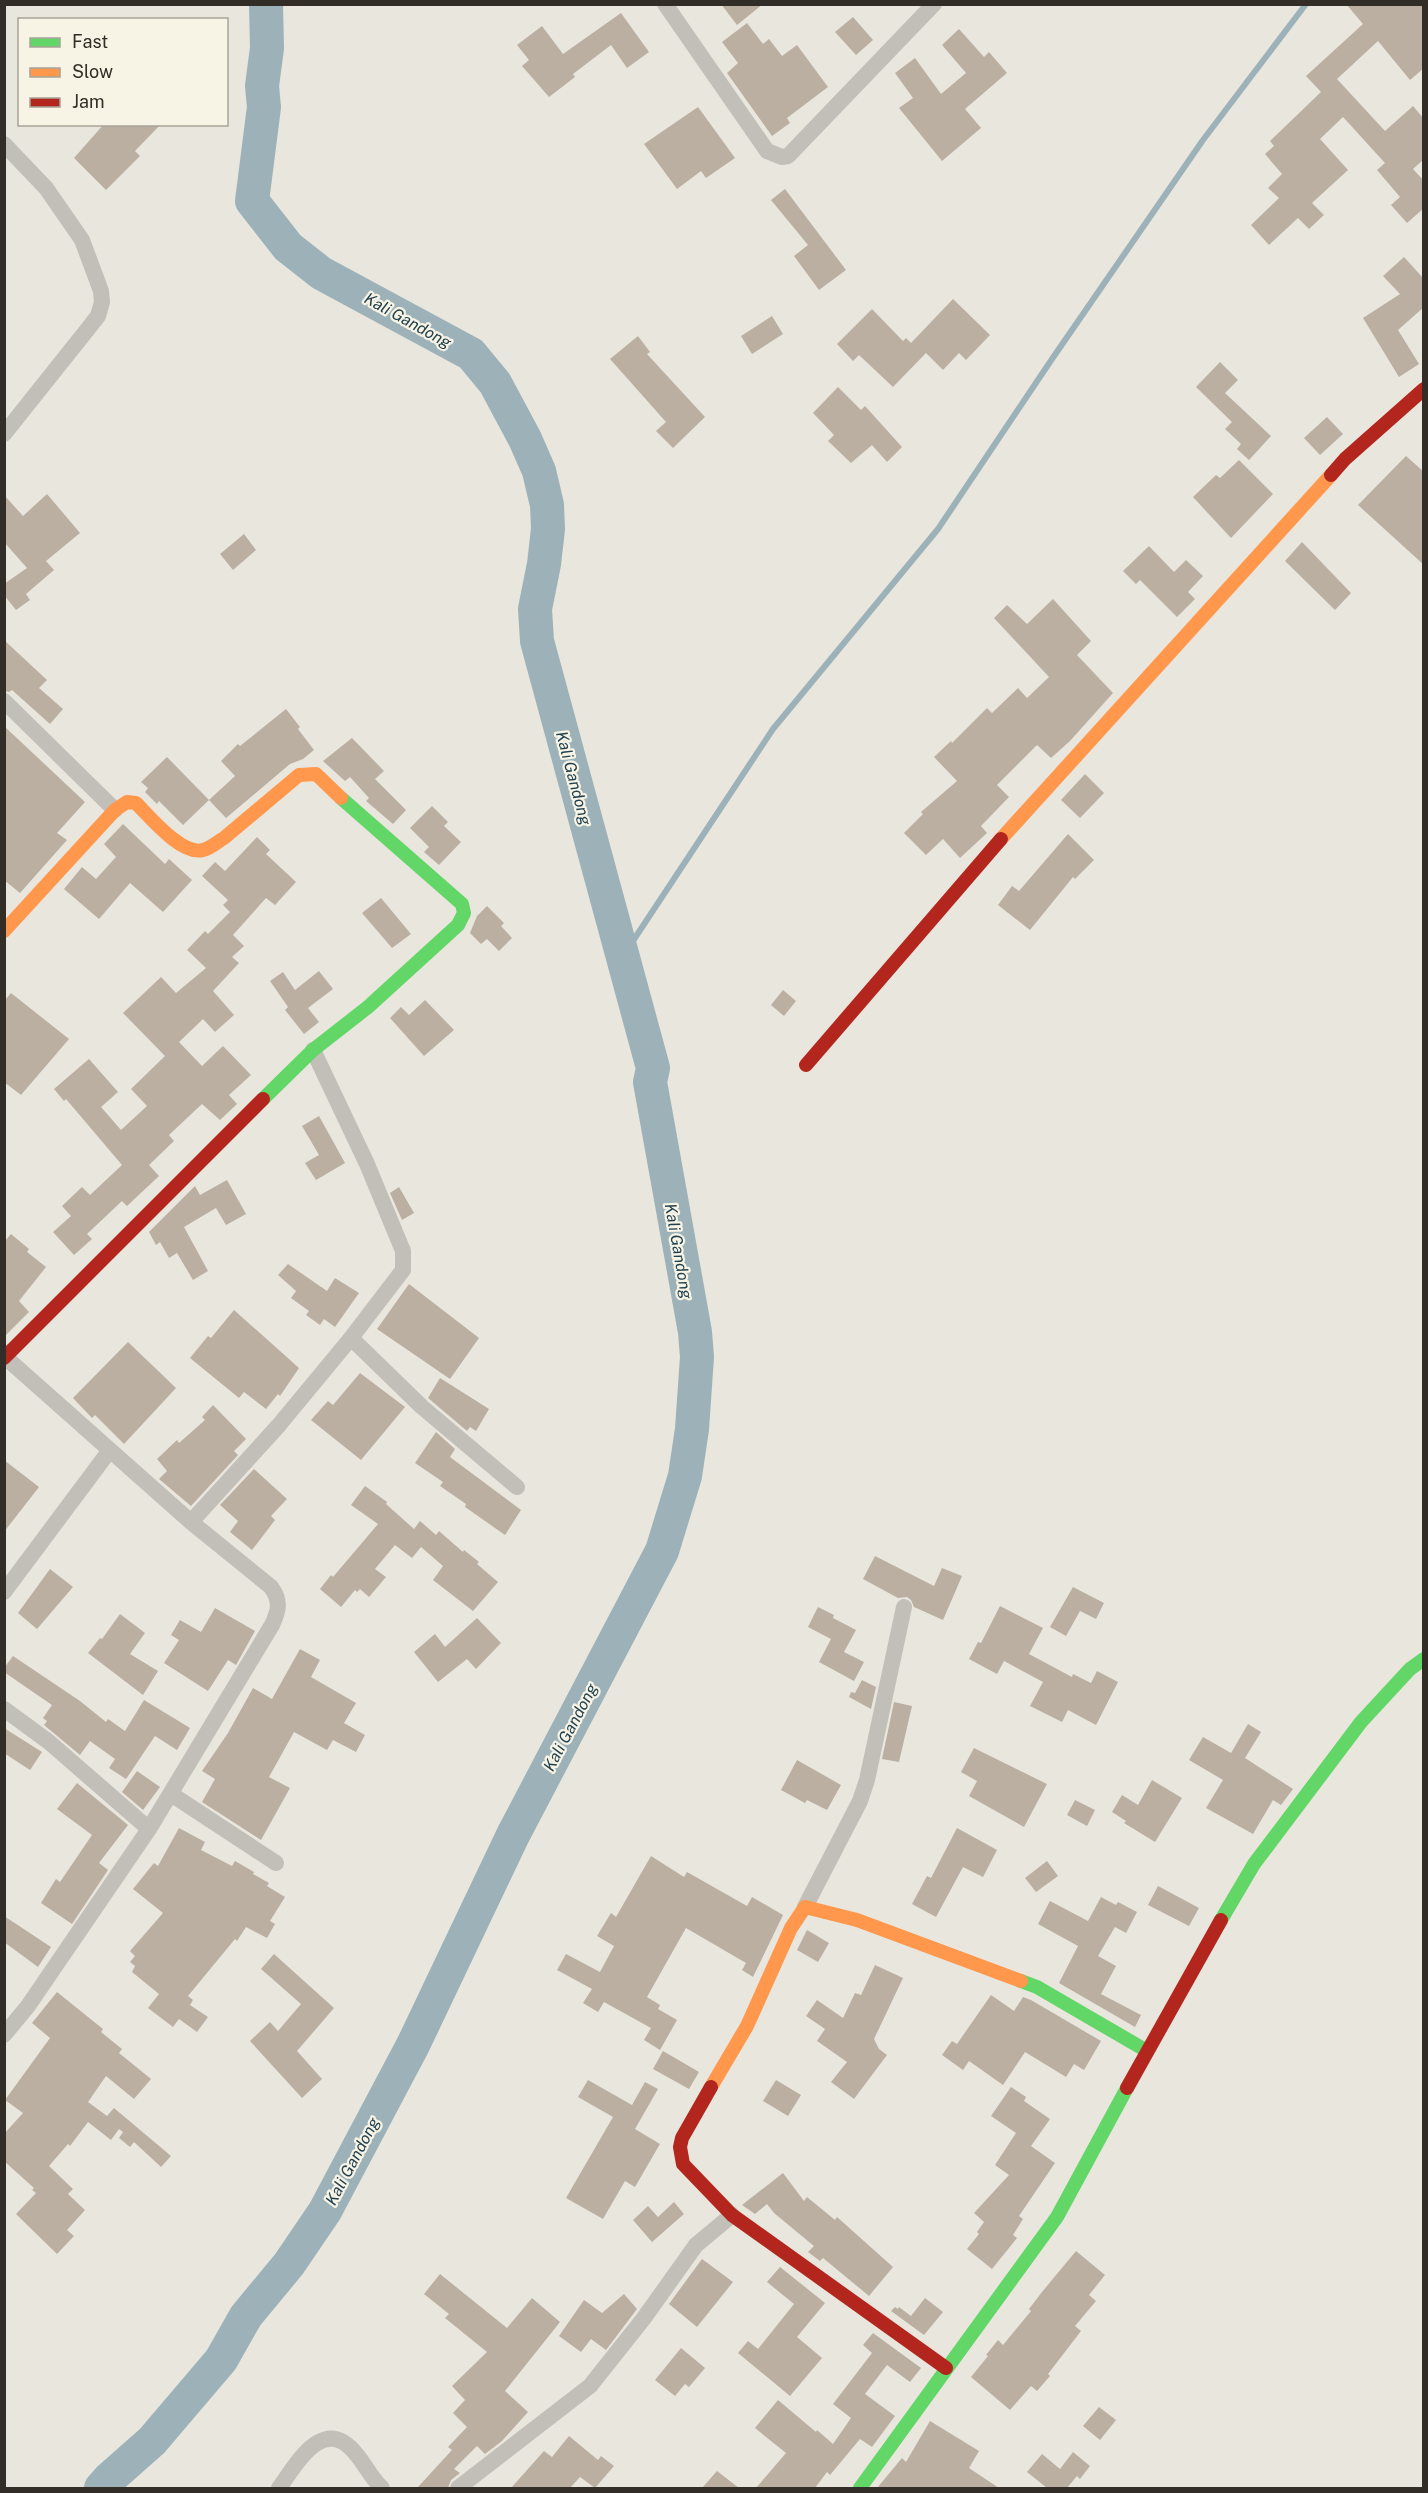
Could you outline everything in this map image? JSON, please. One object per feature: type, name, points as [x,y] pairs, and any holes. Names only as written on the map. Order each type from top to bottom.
[{"type":"street","points":[[665,4],[767,151],[782,157],[788,156],[934,4]]},
{"type":"street","points":[[4,144],[46,188],[82,240],[101,291],[102,302],[98,316],[4,434]]},
{"type":"street","points":[[806,1065],[1019,818],[1345,459],[1424,389]]},
{"type":"street","points":[[4,701],[115,810]]},
{"type":"street","points":[[4,931],[115,810],[127,802],[136,803],[180,846],[202,850],[222,837],[299,775],[314,771],[462,904],[464,913],[458,925],[368,1007],[313,1050],[5,1357],[191,1522],[271,1587],[277,1596],[279,1609],[272,1625],[149,1829],[28,2006],[4,2035]]},
{"type":"street","points":[[191,1522],[279,1425],[351,1338],[403,1270],[403,1251],[367,1164],[313,1050]]},
{"type":"street","points":[[351,1338],[422,1407],[518,1487]]},
{"type":"street","points":[[4,1593],[110,1450]]},
{"type":"street","points":[[904,1607],[867,1780],[860,1801],[805,1907],[791,1928],[747,2026],[682,2138],[680,2146],[683,2164],[732,2215],[946,2368]]},
{"type":"street","points":[[860,2488],[1058,2217],[1197,1959],[1254,1864],[1361,1722],[1410,1669],[1424,1659]]},
{"type":"street","points":[[4,1709],[49,1742],[149,1829]]},
{"type":"street","points":[[171,1794],[276,1863]]},
{"type":"street","points":[[805,1907],[857,1920],[1037,1988],[1147,2051]]},
{"type":"street","points":[[458,2488],[590,2386],[644,2318],[696,2245],[732,2215]]},
{"type":"street","points":[[279,2488],[306,2450],[326,2438],[338,2439],[356,2453],[382,2488]]},
{"type":"building","points":[[721,4],[763,4],[737,25]]},
{"type":"building","points":[[1346,4],[1424,4],[1424,68],[1410,80],[1378,41],[1337,79],[1385,131],[1413,106],[1424,119],[1424,159],[1413,169],[1424,181],[1424,208],[1407,223],[1391,205],[1400,197],[1377,170],[1385,163],[1343,117],[1320,139],[1348,170],[1312,203],[1324,215],[1309,229],[1298,218],[1269,245],[1251,225],[1279,198],[1268,188],[1282,174],[1265,154],[1274,146],[1270,141],[1321,92],[1306,76],[1363,24]]},
{"type":"building","points":[[621,13],[649,52],[627,68],[611,45],[573,74],[575,77],[549,97],[522,66],[529,60],[517,45],[542,26],[563,54]]},
{"type":"building","points":[[853,17],[873,40],[856,55],[835,32]]},
{"type":"building","points":[[747,23],[763,44],[769,39],[782,56],[797,45],[828,87],[787,118],[790,123],[772,136],[727,73],[738,63],[722,42]]},
{"type":"building","points":[[959,29],[984,57],[989,52],[1007,73],[965,109],[981,128],[942,161],[899,108],[913,98],[895,73],[915,58],[941,94],[966,73],[942,45]]},
{"type":"building","points":[[698,107],[735,158],[706,178],[701,171],[677,189],[644,144]]},
{"type":"building","points":[[102,126],[159,126],[135,151],[140,156],[106,190],[74,158]]},
{"type":"building","points":[[785,189],[846,270],[819,290],[794,256],[808,245],[771,200]]},
{"type":"building","points":[[1404,257],[1424,279],[1424,307],[1398,330],[1419,364],[1399,377],[1363,318],[1400,294],[1383,276]]},
{"type":"building","points":[[953,299],[990,335],[966,360],[959,353],[943,370],[926,353],[893,387],[859,355],[853,361],[837,344],[872,309],[903,341],[906,338],[911,343]]},
{"type":"building","points":[[772,316],[783,334],[752,354],[741,336]]},
{"type":"building","points":[[638,336],[650,352],[647,354],[705,417],[673,448],[656,431],[666,422],[610,359]]},
{"type":"building","points":[[1220,362],[1238,380],[1225,393],[1271,436],[1249,460],[1237,449],[1241,444],[1225,429],[1232,422],[1196,387]]},
{"type":"building","points":[[838,387],[861,410],[865,406],[902,447],[887,462],[872,445],[851,463],[828,441],[834,435],[813,413]]},
{"type":"building","points":[[1327,417],[1343,434],[1320,455],[1304,438]]},
{"type":"building","points":[[1406,456],[1424,472],[1424,565],[1358,505]]},
{"type":"building","points":[[1239,460],[1273,494],[1231,538],[1193,497],[1216,475],[1220,478]]},
{"type":"building","points":[[47,494],[80,533],[46,561],[54,570],[26,594],[30,600],[16,610],[4,595],[4,584],[27,568],[4,542],[4,495],[23,516]]},
{"type":"building","points":[[244,534],[256,550],[233,570],[220,554]]},
{"type":"building","points":[[1302,542],[1351,593],[1335,610],[1285,561]]},
{"type":"building","points":[[1149,546],[1174,572],[1186,560],[1203,576],[1188,592],[1195,599],[1177,617],[1140,580],[1136,584],[1123,571]]},
{"type":"building","points":[[1053,599],[1091,641],[1077,655],[1113,693],[1070,741],[1051,758],[1037,745],[997,785],[1009,797],[981,826],[987,833],[960,858],[943,839],[926,855],[904,833],[923,814],[921,812],[957,781],[934,757],[951,741],[952,743],[987,708],[992,713],[1018,688],[1027,698],[1049,677],[994,618],[1007,605],[1027,624]]},
{"type":"building","points":[[4,640],[47,680],[39,688],[63,709],[50,724],[12,690],[4,691]]},
{"type":"building","points":[[286,709],[314,750],[303,759],[290,764],[226,818],[209,800],[235,776],[221,761],[238,744],[240,746]]},
{"type":"building","points":[[4,726],[85,802],[57,833],[67,840],[20,893],[4,880]]},
{"type":"building","points":[[352,738],[384,771],[375,779],[406,810],[393,824],[366,801],[369,798],[350,777],[345,781],[323,761]]},
{"type":"building","points":[[167,757],[209,800],[183,825],[159,801],[157,804],[145,792],[148,788],[141,782]]},
{"type":"building","points":[[1085,774],[1104,793],[1080,818],[1061,800]]},
{"type":"building","points":[[432,806],[448,822],[444,826],[461,842],[439,865],[424,852],[429,847],[410,828]]},
{"type":"building","points":[[123,824],[165,864],[169,859],[192,880],[163,912],[130,883],[99,919],[64,889],[82,867],[96,879],[116,857],[104,844]]},
{"type":"building","points":[[1068,834],[1094,860],[1075,879],[1073,877],[1030,930],[998,905],[1012,886],[1019,891]]},
{"type":"building","points":[[257,837],[270,850],[266,854],[296,882],[275,905],[266,898],[233,935],[244,946],[232,957],[239,963],[213,991],[234,1015],[215,1032],[203,1019],[179,1042],[202,1066],[223,1046],[251,1075],[229,1095],[237,1104],[220,1120],[202,1104],[169,1135],[174,1141],[149,1165],[159,1176],[127,1206],[122,1201],[87,1234],[92,1239],[74,1255],[53,1232],[71,1216],[62,1206],[82,1187],[90,1195],[122,1165],[66,1099],[64,1101],[54,1089],[89,1059],[118,1092],[101,1107],[121,1130],[147,1106],[131,1089],[165,1056],[123,1013],[161,977],[176,993],[206,968],[187,950],[205,931],[208,934],[230,912],[223,905],[228,900],[202,876],[215,862],[225,871]]},
{"type":"building","points":[[381,898],[411,934],[392,948],[362,913]]},
{"type":"building","points":[[487,906],[504,923],[501,926],[512,938],[499,951],[487,939],[481,944],[470,933],[477,916]]},
{"type":"building","points":[[319,971],[333,989],[308,1008],[319,1022],[304,1034],[285,1010],[288,1007],[270,981],[283,972],[295,990]]},
{"type":"building","points":[[783,990],[796,1001],[784,1016],[771,1005]]},
{"type":"building","points":[[11,993],[69,1039],[21,1095],[4,1082],[4,1001]]},
{"type":"building","points":[[425,1000],[454,1030],[424,1056],[390,1018],[401,1007],[409,1015]]},
{"type":"building","points":[[319,1116],[345,1163],[316,1180],[305,1163],[319,1155],[302,1126]]},
{"type":"building","points":[[227,1180],[246,1214],[226,1225],[216,1208],[184,1227],[208,1271],[193,1280],[177,1253],[169,1258],[160,1242],[156,1245],[149,1232],[195,1186],[200,1195]]},
{"type":"building","points":[[399,1187],[414,1213],[402,1220],[390,1193]]},
{"type":"building","points":[[11,1234],[29,1249],[27,1252],[46,1267],[19,1301],[29,1312],[4,1337],[4,1242]]},
{"type":"building","points":[[288,1264],[327,1291],[335,1278],[359,1293],[335,1327],[324,1319],[320,1325],[306,1315],[309,1311],[291,1298],[296,1291],[278,1275]]},
{"type":"building","points":[[409,1284],[479,1338],[450,1379],[377,1329]]},
{"type":"building","points":[[234,1310],[299,1368],[280,1396],[278,1394],[266,1409],[244,1392],[239,1398],[190,1358],[208,1336],[211,1338]]},
{"type":"building","points":[[128,1342],[176,1388],[124,1444],[95,1415],[92,1418],[73,1398]]},
{"type":"building","points":[[360,1373],[405,1407],[361,1460],[311,1420],[328,1401],[333,1405]]},
{"type":"building","points":[[440,1378],[489,1409],[476,1431],[470,1427],[467,1431],[428,1398]]},
{"type":"building","points":[[213,1405],[246,1439],[234,1451],[238,1455],[191,1506],[159,1479],[167,1471],[157,1459],[177,1440],[179,1443],[205,1420],[202,1417]]},
{"type":"building","points":[[436,1432],[455,1449],[450,1457],[521,1510],[505,1535],[465,1507],[466,1504],[440,1486],[443,1482],[415,1463]]},
{"type":"building","points":[[4,1460],[39,1487],[4,1532]]},
{"type":"building","points":[[254,1469],[287,1499],[271,1516],[275,1520],[252,1550],[230,1532],[238,1521],[220,1505]]},
{"type":"building","points":[[365,1486],[387,1502],[386,1504],[414,1529],[420,1521],[436,1535],[439,1531],[463,1552],[464,1550],[479,1562],[477,1564],[498,1582],[473,1611],[433,1580],[443,1566],[421,1547],[412,1558],[395,1545],[375,1569],[386,1577],[369,1597],[360,1589],[357,1592],[355,1590],[341,1607],[320,1589],[378,1524],[351,1505]]},
{"type":"building","points":[[875,1556],[934,1586],[942,1568],[962,1576],[943,1620],[914,1607],[907,1597],[898,1598],[863,1579]]},
{"type":"building","points":[[50,1569],[73,1587],[37,1629],[18,1613]]},
{"type":"building","points":[[1073,1587],[1104,1603],[1096,1619],[1080,1611],[1066,1636],[1050,1627]]},
{"type":"building","points":[[1000,1606],[1043,1628],[1029,1654],[1072,1677],[1073,1674],[1091,1683],[1097,1671],[1118,1682],[1096,1725],[1068,1710],[1062,1722],[1030,1706],[1043,1682],[1004,1661],[997,1674],[969,1659],[978,1642],[981,1643]]},
{"type":"building","points":[[818,1607],[856,1630],[844,1652],[864,1662],[854,1681],[819,1662],[831,1639],[808,1627]]},
{"type":"building","points":[[215,1608],[255,1631],[236,1665],[228,1660],[208,1691],[164,1663],[179,1640],[171,1635],[180,1620],[201,1632]]},
{"type":"building","points":[[120,1614],[145,1633],[130,1654],[158,1671],[143,1695],[88,1653],[100,1638],[102,1639]]},
{"type":"building","points":[[477,1618],[501,1643],[476,1669],[467,1659],[438,1682],[414,1652],[435,1634],[445,1647]]},
{"type":"building","points":[[300,1649],[320,1660],[311,1677],[356,1703],[344,1723],[365,1735],[356,1752],[333,1740],[327,1750],[294,1732],[269,1777],[290,1788],[261,1840],[202,1802],[215,1779],[202,1771],[228,1733],[253,1688],[272,1699]]},
{"type":"building","points":[[13,1656],[80,1701],[106,1722],[108,1719],[125,1731],[144,1700],[190,1728],[177,1750],[155,1736],[126,1779],[109,1768],[115,1759],[90,1741],[80,1755],[44,1725],[47,1721],[43,1718],[52,1705],[4,1672],[4,1668]]},
{"type":"building","points":[[862,1680],[876,1687],[871,1709],[849,1697],[851,1692],[855,1693]]},
{"type":"building","points":[[894,1702],[912,1706],[899,1762],[882,1759]]},
{"type":"building","points":[[1248,1724],[1261,1732],[1245,1758],[1293,1789],[1281,1805],[1273,1800],[1253,1834],[1206,1808],[1223,1780],[1189,1760],[1203,1737],[1231,1753]]},
{"type":"building","points":[[4,1728],[42,1752],[30,1770],[4,1753]]},
{"type":"building","points":[[974,1748],[1047,1784],[1024,1827],[969,1796],[977,1781],[961,1772]]},
{"type":"building","points":[[797,1760],[841,1785],[827,1810],[807,1800],[805,1803],[781,1790]]},
{"type":"building","points":[[137,1771],[160,1787],[143,1810],[122,1792]]},
{"type":"building","points":[[1152,1780],[1182,1798],[1155,1842],[1124,1823],[1126,1821],[1112,1812],[1122,1795],[1138,1805]]},
{"type":"building","points":[[77,1783],[128,1825],[99,1863],[108,1870],[72,1924],[41,1903],[56,1879],[60,1882],[92,1835],[57,1809]]},
{"type":"building","points":[[1075,1800],[1095,1810],[1087,1826],[1067,1815]]},
{"type":"building","points":[[179,1828],[205,1842],[201,1850],[232,1866],[235,1861],[254,1872],[253,1874],[269,1883],[267,1886],[285,1897],[270,1921],[275,1924],[267,1938],[246,1927],[237,1941],[235,1939],[188,1996],[193,2000],[190,2005],[208,2017],[197,2032],[179,2019],[173,2027],[148,2008],[159,1994],[132,1972],[135,1966],[130,1962],[135,1956],[130,1951],[163,1913],[133,1889],[154,1863],[158,1866]]},
{"type":"building","points":[[957,1828],[997,1850],[983,1877],[963,1867],[936,1917],[912,1904],[927,1876],[931,1878]]},
{"type":"building","points":[[651,1856],[684,1877],[687,1872],[747,1906],[752,1897],[783,1915],[753,1977],[742,1970],[746,1963],[686,1928],[647,1997],[660,2005],[658,2009],[677,2020],[660,2050],[644,2040],[651,2028],[604,2002],[598,2012],[583,2003],[592,1989],[557,1970],[566,1954],[600,1972],[614,1946],[597,1936],[611,1913],[616,1917]]},
{"type":"building","points":[[1047,1861],[1058,1876],[1036,1892],[1025,1878]]},
{"type":"building","points":[[1158,1886],[1199,1908],[1189,1926],[1148,1905]]},
{"type":"building","points":[[1101,1897],[1116,1905],[1118,1902],[1137,1912],[1126,1933],[1115,1927],[1098,1956],[1116,1966],[1101,1994],[1141,2015],[1135,2027],[1059,1983],[1078,1946],[1038,1924],[1050,1901],[1088,1921]]},
{"type":"building","points":[[4,1916],[51,1947],[38,1967],[4,1942]]},
{"type":"building","points":[[807,1930],[829,1943],[818,1962],[797,1950]]},
{"type":"building","points":[[274,1954],[334,2008],[297,2051],[322,2079],[302,2098],[250,2041],[270,2022],[278,2031],[301,2004],[261,1969]]},
{"type":"building","points":[[875,1965],[903,1978],[874,2039],[879,2049],[887,2055],[854,2099],[831,2082],[847,2062],[817,2041],[825,2029],[806,2016],[817,2000],[843,2018],[855,1993],[861,1995]]},
{"type":"building","points":[[57,1992],[103,2029],[101,2032],[122,2049],[119,2053],[151,2079],[134,2099],[106,2076],[88,2102],[107,2116],[114,2108],[171,2156],[161,2167],[134,2142],[130,2147],[119,2138],[123,2132],[119,2129],[111,2140],[88,2122],[70,2146],[68,2144],[49,2166],[73,2189],[68,2194],[85,2210],[67,2230],[74,2236],[57,2254],[16,2214],[36,2193],[32,2190],[34,2188],[4,2161],[4,2134],[23,2113],[5,2100],[50,2038],[32,2023]]},
{"type":"building","points":[[991,1995],[1014,2011],[1023,1997],[1031,2000],[1101,2041],[1084,2070],[1074,2064],[1066,2077],[1025,2052],[1003,2085],[969,2061],[963,2070],[942,2055],[952,2041],[957,2044]]},
{"type":"building","points":[[663,2051],[699,2072],[689,2089],[653,2069]]},
{"type":"building","points":[[588,2080],[632,2105],[645,2082],[658,2089],[635,2129],[660,2144],[635,2187],[625,2181],[603,2219],[566,2198],[613,2117],[578,2097]]},
{"type":"building","points":[[776,2080],[801,2095],[788,2116],[763,2101]]},
{"type":"building","points":[[1011,2087],[1026,2097],[1024,2101],[1050,2119],[1031,2146],[1055,2163],[1019,2216],[1023,2219],[1013,2235],[1017,2238],[992,2269],[967,2249],[979,2234],[977,2232],[984,2222],[974,2213],[1009,2175],[995,2165],[1016,2133],[991,2116]]},
{"type":"building","points":[[783,2173],[804,2201],[807,2197],[835,2220],[837,2217],[893,2267],[869,2296],[823,2258],[820,2261],[808,2252],[814,2246],[774,2213],[767,2204],[755,2214],[742,2205]]},
{"type":"building","points":[[674,2202],[684,2214],[652,2242],[633,2220],[648,2206],[658,2217]]},
{"type":"building","points":[[1076,2251],[1105,2275],[1089,2295],[1096,2301],[1075,2326],[1081,2331],[1048,2374],[1050,2376],[1037,2391],[1031,2386],[1010,2410],[971,2377],[998,2340],[1003,2345]]},
{"type":"building","points":[[702,2259],[733,2282],[697,2327],[669,2304]]},
{"type":"building","points":[[780,2267],[825,2303],[797,2337],[822,2358],[790,2396],[738,2353],[748,2341],[758,2349],[794,2304],[767,2282]]},
{"type":"building","points":[[440,2274],[507,2328],[532,2298],[560,2322],[505,2391],[528,2412],[502,2441],[485,2454],[477,2446],[454,2469],[460,2473],[451,2480],[448,2488],[420,2488],[418,2487],[452,2450],[448,2447],[467,2427],[453,2413],[465,2400],[452,2386],[487,2352],[445,2318],[449,2314],[424,2294]]},
{"type":"building","points":[[624,2294],[637,2309],[606,2350],[591,2339],[581,2352],[559,2336],[584,2300],[602,2313]]},
{"type":"building","points":[[925,2298],[943,2312],[924,2335],[891,2311],[899,2307],[911,2316]]},
{"type":"building","points":[[873,2333],[921,2368],[910,2382],[887,2365],[865,2394],[895,2416],[872,2447],[860,2439],[830,2475],[827,2472],[815,2488],[756,2488],[786,2453],[755,2428],[778,2400],[833,2444],[851,2418],[833,2404],[872,2353],[863,2345]]},
{"type":"building","points":[[681,2348],[705,2368],[689,2387],[685,2384],[675,2396],[655,2380]]},
{"type":"building","points":[[1099,2407],[1116,2420],[1100,2440],[1083,2426]]},
{"type":"building","points":[[930,2421],[979,2451],[969,2468],[999,2488],[877,2488],[902,2458],[906,2462]]},
{"type":"building","points":[[569,2436],[598,2460],[601,2456],[614,2466],[595,2488],[580,2477],[570,2488],[511,2488],[544,2451],[552,2457]]},
{"type":"building","points":[[1073,2452],[1090,2466],[1080,2479],[1077,2476],[1067,2488],[1047,2488],[1027,2472],[1042,2454],[1060,2469]]},
{"type":"building","points":[[717,2471],[739,2488],[702,2488]]},
{"type":"waterway","name":"Kali Gandong","points":[[101,2488],[152,2441],[221,2360],[246,2316],[289,2264],[325,2211],[413,2045],[513,1835],[662,1551],[685,1476],[692,1429],[697,1357],[695,1332],[650,1082],[653,1068],[537,641],[535,609],[548,529],[547,505],[539,471],[495,383],[471,354],[321,273],[288,247],[252,201],[264,107],[262,86],[267,48],[266,4]]},
{"type":"waterway","points":[[623,956],[773,729],[938,529],[1203,140],[1306,4]]},
{"type":"traffic: fast","points":[[263,1099],[313,1050],[368,1007],[458,925],[464,913],[462,904],[341,798]]},
{"type":"traffic: fast","points":[[1221,1920],[1254,1864],[1361,1722],[1410,1669],[1424,1659]]},
{"type":"traffic: fast","points":[[1021,1981],[1037,1987],[1147,2051]]},
{"type":"traffic: fast","points":[[860,2488],[1057,2217],[1127,2088]]},
{"type":"traffic: slow","points":[[1001,839],[1331,475]]},
{"type":"traffic: slow","points":[[4,931],[115,810],[127,802],[136,803],[176,841],[186,847],[203,850],[224,838],[299,775],[316,774],[341,798]]},
{"type":"traffic: slow","points":[[711,2087],[747,2026],[791,1928],[805,1907],[857,1920],[1021,1981]]},
{"type":"traffic: jam","points":[[1331,475],[1345,459],[1424,389]]},
{"type":"traffic: jam","points":[[806,1065],[1001,839]]},
{"type":"traffic: jam","points":[[4,1358],[263,1099]]},
{"type":"traffic: jam","points":[[1127,2088],[1221,1920]]},
{"type":"traffic: jam","points":[[711,2087],[682,2138],[680,2147],[683,2164],[732,2215],[946,2368]]}]
